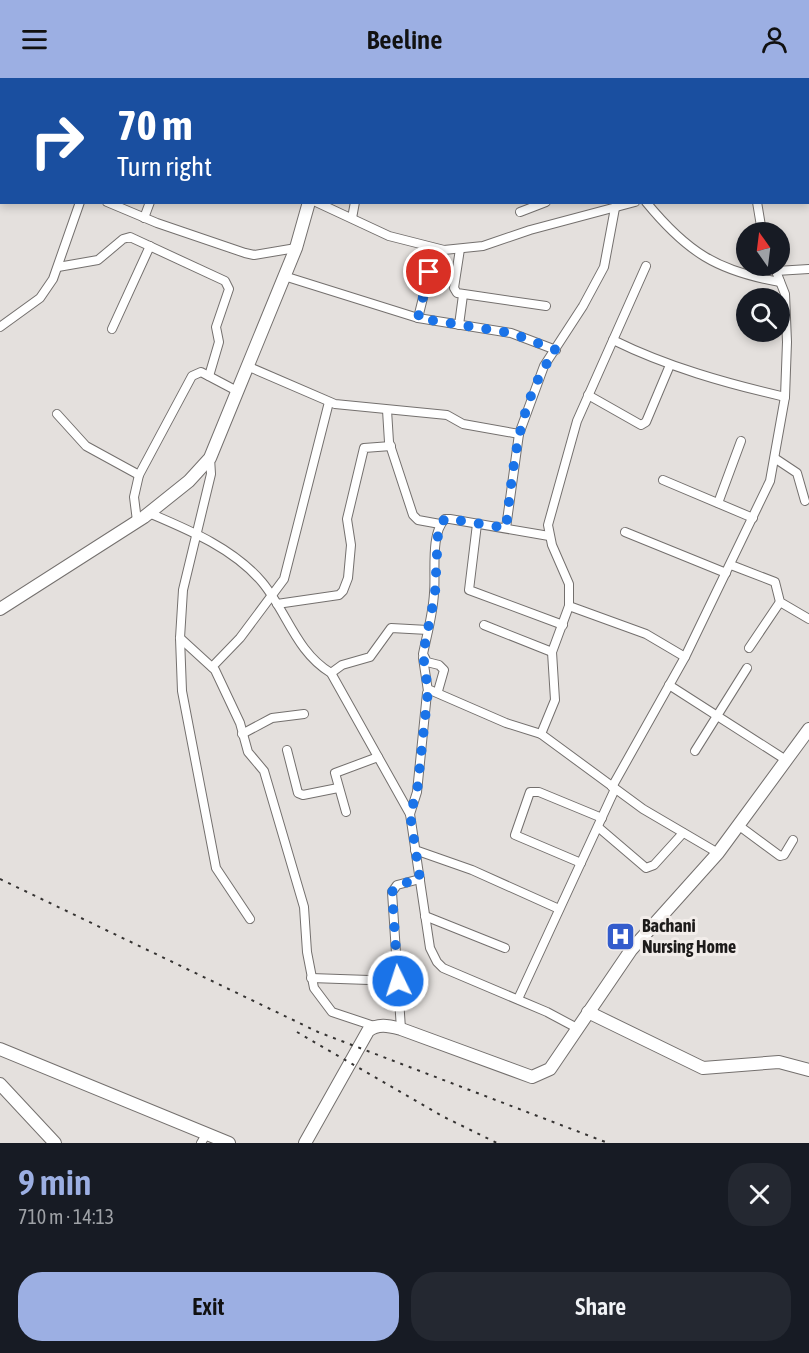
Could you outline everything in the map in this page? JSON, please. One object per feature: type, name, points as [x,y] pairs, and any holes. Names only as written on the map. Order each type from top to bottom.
[{"type":"street","points":[[0,327],[40,298],[58,267],[79,204]]},
{"type":"street","points":[[112,204],[144,218],[254,255],[296,248]]},
{"type":"street","points":[[144,218],[149,204]]},
{"type":"street","points":[[0,609],[149,513],[189,481],[210,458],[296,248],[308,204]]},
{"type":"street","points":[[320,204],[389,236],[435,249],[483,246],[530,230],[628,204]]},
{"type":"street","points":[[352,218],[355,204]]},
{"type":"street","points":[[520,212],[541,204]]},
{"type":"street","points":[[648,204],[666,226],[700,256],[750,276],[780,282]]},
{"type":"street","points":[[757,204],[760,222]]},
{"type":"street","points":[[506,528],[519,434],[544,366],[556,350],[604,267],[615,208]]},
{"type":"street","points":[[58,267],[98,260],[126,237],[228,283],[229,289],[216,327],[219,342],[209,376]]},
{"type":"street","points":[[112,329],[150,246]]},
{"type":"street","points":[[418,318],[435,249]]},
{"type":"street","points":[[460,249],[454,288],[463,296],[546,306]]},
{"type":"street","points":[[541,734],[555,700],[552,652],[569,606],[569,584],[549,536],[548,525],[576,421],[646,266]]},
{"type":"street","points":[[790,268],[809,269]]},
{"type":"street","points":[[284,276],[366,299],[418,318],[511,333],[556,350]]},
{"type":"street","points":[[518,999],[614,788],[685,657],[770,481],[776,459],[785,397],[787,342],[784,294],[778,276]]},
{"type":"street","points":[[459,325],[463,296]]},
{"type":"street","points":[[613,340],[670,365],[721,382],[785,397]]},
{"type":"street","points":[[588,394],[641,425],[646,422],[670,365]]},
{"type":"street","points":[[247,366],[329,402],[447,415],[463,424],[519,434]]},
{"type":"street","points":[[137,521],[134,497],[139,475],[192,376],[197,372],[209,376],[237,391]]},
{"type":"street","points":[[212,667],[274,600],[284,579],[329,402]]},
{"type":"street","points":[[387,410],[391,446],[415,518],[440,524]]},
{"type":"street","points":[[57,414],[86,446],[139,475]]},
{"type":"street","points":[[718,503],[741,441]]},
{"type":"street","points":[[274,600],[343,591],[348,578],[351,545],[347,519],[364,448],[391,446]]},
{"type":"street","points":[[210,458],[211,474],[183,590],[180,638],[184,708],[216,868],[250,919]]},
{"type":"street","points":[[776,459],[797,473],[805,501]]},
{"type":"street","points":[[663,480],[753,518]]},
{"type":"street","points":[[149,513],[197,534],[249,568],[274,600],[293,635],[314,662],[331,673],[410,814],[430,948],[437,962],[443,968],[518,999],[577,1028]]},
{"type":"street","points":[[410,814],[417,792],[428,691],[423,658],[435,594],[435,558],[440,524],[445,519],[549,536]]},
{"type":"street","points":[[477,524],[469,590],[563,625]]},
{"type":"street","points":[[625,532],[726,573]]},
{"type":"street","points":[[731,565],[775,582],[780,602],[809,619]]},
{"type":"street","points":[[749,648],[780,602]]},
{"type":"street","points":[[569,606],[646,634],[685,657]]},
{"type":"street","points":[[484,625],[552,652]]},
{"type":"street","points":[[331,673],[334,668],[370,657],[392,628],[429,630]]},
{"type":"street","points":[[180,638],[212,667],[236,714],[248,752],[264,771],[304,907],[311,978],[318,994],[332,1012],[374,1026],[385,1025],[401,1029],[532,1077],[550,1069],[631,950],[718,853],[809,729]]},
{"type":"street","points":[[423,658],[443,667],[438,691]]},
{"type":"street","points":[[695,751],[747,668]]},
{"type":"street","points":[[669,685],[786,760]]},
{"type":"street","points":[[428,691],[438,691],[506,723],[541,734],[643,809],[718,853]]},
{"type":"street","points":[[242,734],[272,718],[304,714]]},
{"type":"street","points":[[287,750],[298,793],[303,795],[338,788]]},
{"type":"street","points":[[346,812],[334,776],[337,771],[378,757]]},
{"type":"street","points":[[581,863],[515,835],[513,832],[530,792],[535,790],[602,818]]},
{"type":"street","points":[[738,825],[780,856],[784,855],[793,840]]},
{"type":"street","points":[[598,827],[646,868],[654,865],[683,833]]},
{"type":"street","points":[[415,850],[472,870],[559,909]]},
{"type":"street","points":[[401,1029],[392,892],[397,885],[420,879]]},
{"type":"street","points":[[425,916],[505,948]]},
{"type":"street","points":[[311,978],[398,981]]},
{"type":"street","points":[[588,1012],[703,1068],[779,1062],[809,1070]]},
{"type":"street","points":[[305,1143],[368,1032],[374,1026]]},
{"type":"street","points":[[0,1050],[204,1138],[229,1143]]},
{"type":"street","points":[[0,1085],[55,1143]]},
{"type":"railway","points":[[0,879],[318,1032],[608,1143]]},
{"type":"railway","points":[[297,1032],[442,1116],[497,1143]]},
{"type":"place","name":"Bachani Nursing Home","points":[[621,936]]},
{"type":"route","points":[[398,981],[392,892],[401,883],[420,879],[410,814],[417,792],[428,691],[423,654],[435,594],[435,558],[440,524],[445,519],[450,519],[506,528],[519,434],[544,366],[556,350],[511,333],[418,318],[429,272]]}]
